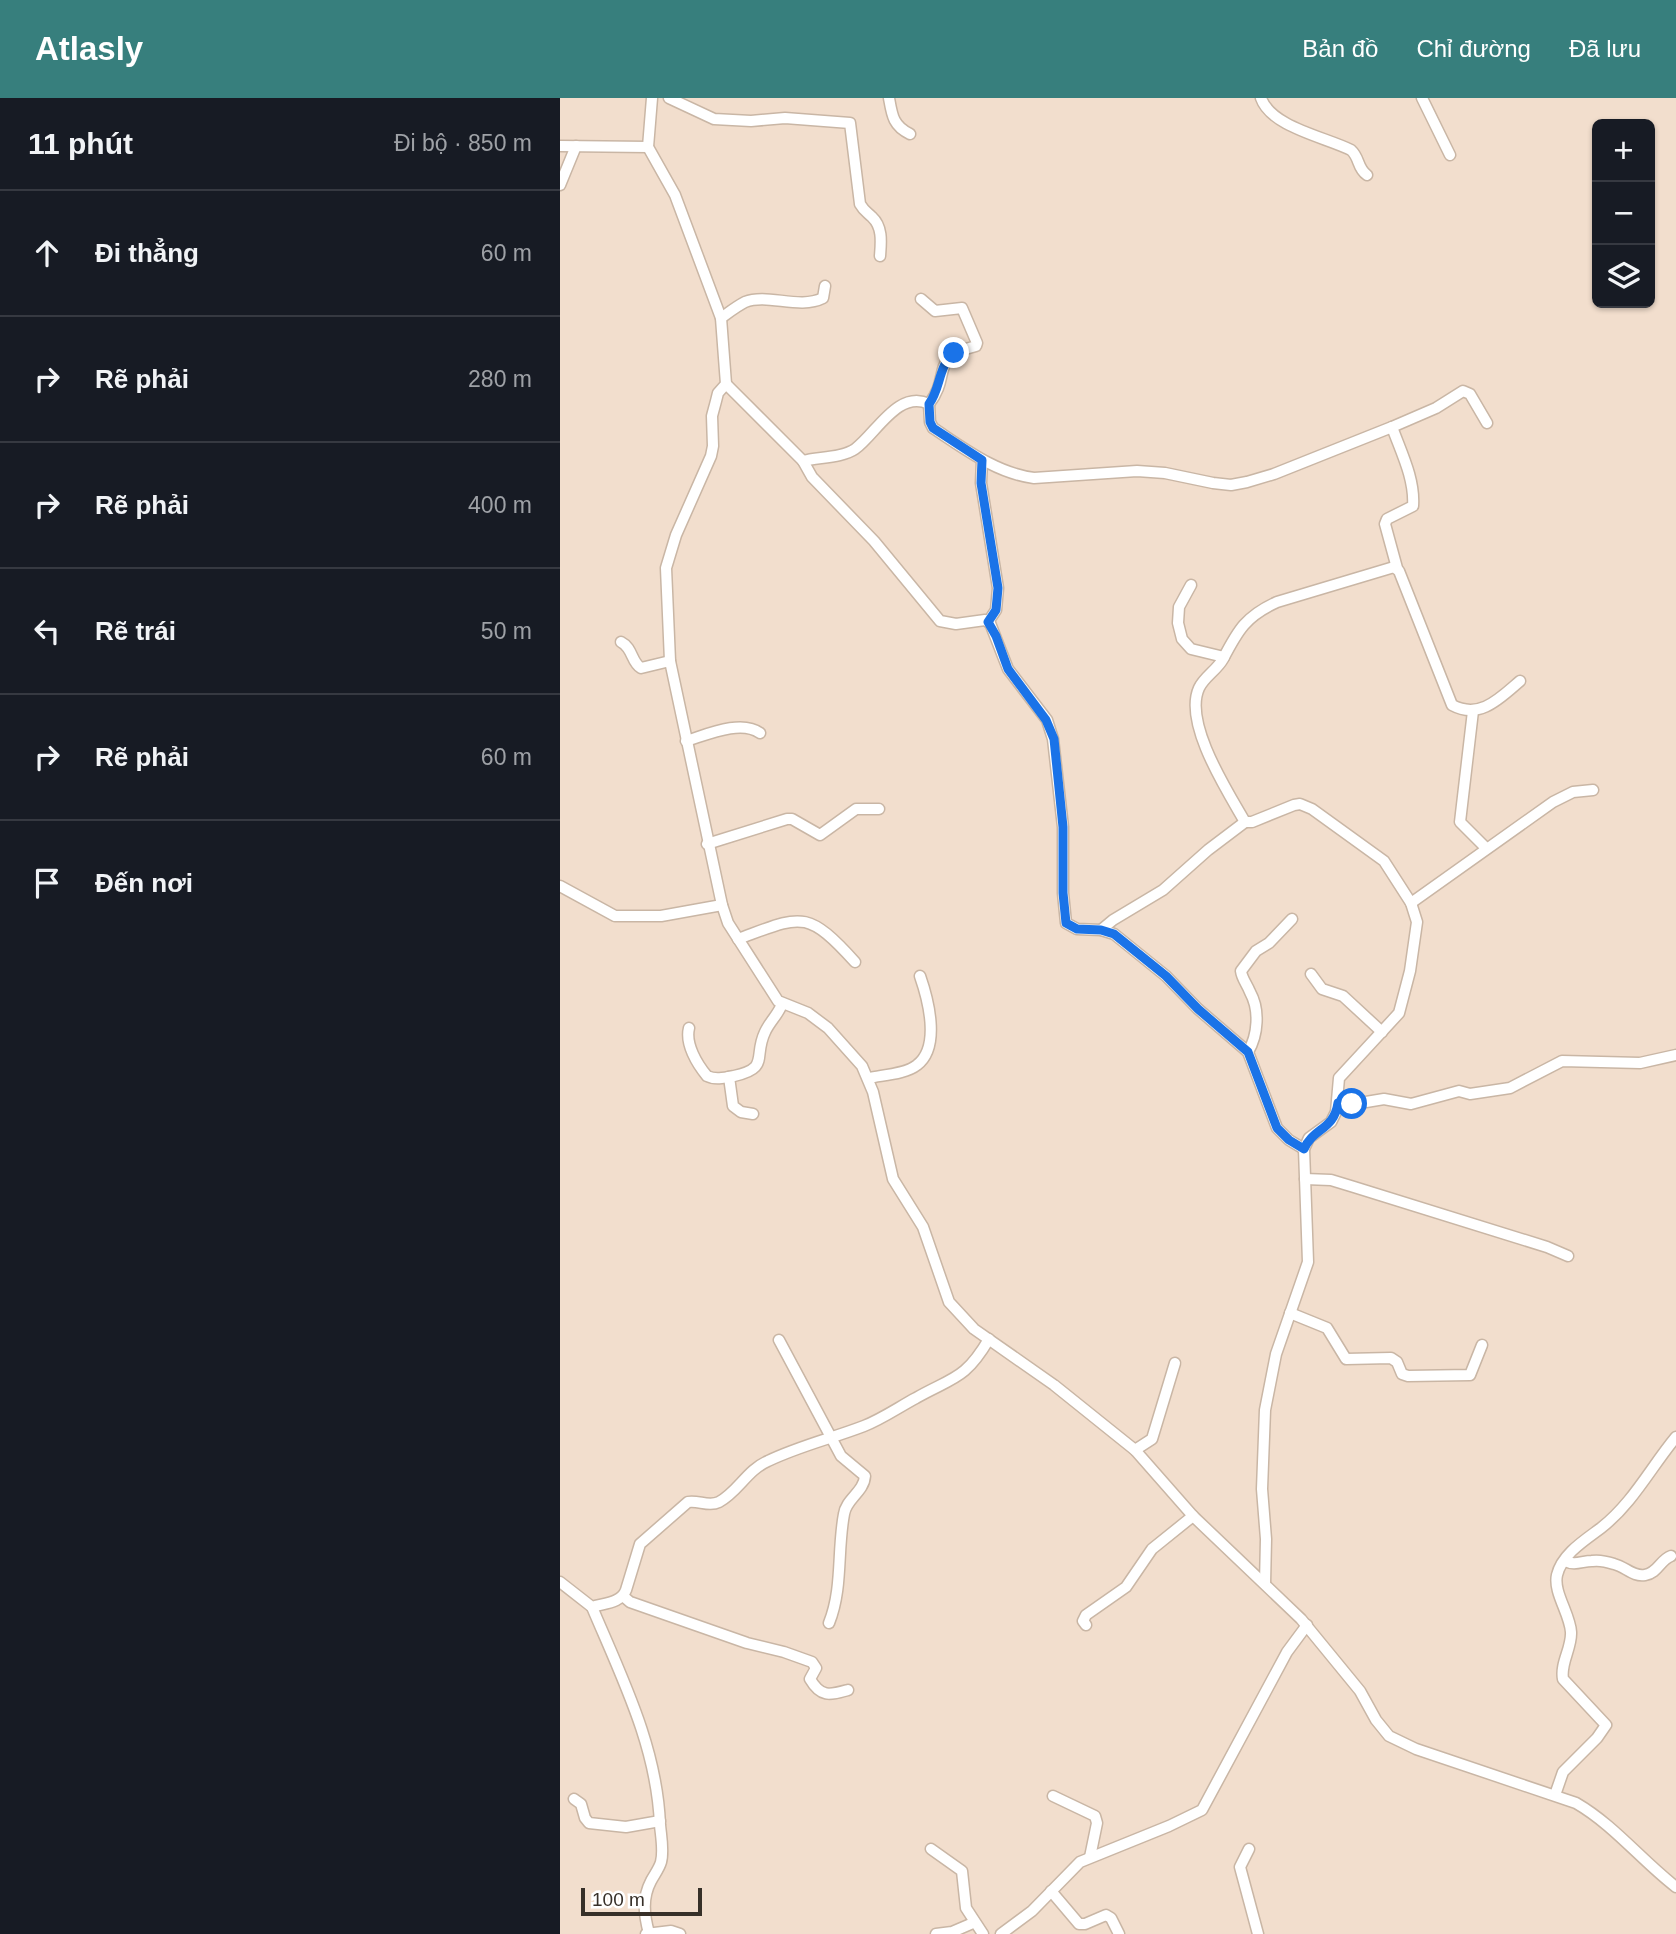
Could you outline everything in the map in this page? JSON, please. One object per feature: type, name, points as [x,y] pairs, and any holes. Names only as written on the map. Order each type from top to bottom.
[{"type":"street","points":[[652,98],[648,147],[675,195],[721,318],[726,384],[803,461],[812,477],[874,541],[940,621],[956,624],[980,620],[988,622],[1008,669],[1046,720],[1054,739],[1063,827],[1066,923],[1077,929],[1101,930],[1114,934],[1147,960],[1248,1052],[1277,1128],[1289,1140],[1304,1149]]},
{"type":"street","points":[[669,98],[714,119],[785,118],[850,123],[860,204],[864,211],[876,220],[880,256]]},
{"type":"street","points":[[889,98],[894,122],[910,134]]},
{"type":"street","points":[[1261,98],[1277,118],[1350,150],[1356,155],[1359,168],[1367,175]]},
{"type":"street","points":[[1422,98],[1450,155]]},
{"type":"street","points":[[560,146],[648,147]]},
{"type":"street","points":[[560,185],[576,146]]},
{"type":"street","points":[[721,318],[748,301],[799,303],[820,300],[823,298],[825,286]]},
{"type":"street","points":[[921,299],[935,311],[961,308],[977,344],[954,353],[946,360],[935,396],[929,404],[933,428],[982,460],[1023,477],[1137,471],[1165,473],[1231,485],[1262,478],[1392,427],[1436,408],[1463,391],[1470,394],[1487,423]]},
{"type":"street","points":[[726,384],[718,393],[712,416],[711,456],[676,535],[666,568],[670,661],[707,844],[728,923],[778,1001],[808,1013],[828,1028],[862,1066],[869,1078],[891,1174],[923,1227],[946,1295],[961,1317],[1054,1385],[1135,1450],[1193,1516],[1307,1625],[1360,1691],[1376,1720],[1389,1736],[1416,1749],[1555,1795],[1590,1811],[1676,1887]]},
{"type":"street","points":[[803,461],[853,450],[904,404],[918,400],[929,404]]},
{"type":"street","points":[[1392,427],[1409,475],[1413,506],[1387,519],[1385,524],[1397,568],[1450,702],[1457,708],[1473,711],[1495,703],[1520,681]]},
{"type":"street","points":[[982,460],[981,483],[998,588],[996,610],[988,622]]},
{"type":"street","points":[[1245,822],[1210,757],[1197,712],[1196,702],[1200,686],[1224,657],[1243,624],[1261,609],[1389,568],[1397,568]]},
{"type":"street","points":[[1191,585],[1179,607],[1178,623],[1182,639],[1191,649],[1224,657]]},
{"type":"street","points":[[621,642],[629,648],[635,663],[641,668],[670,661]]},
{"type":"street","points":[[1473,711],[1460,822],[1486,848]]},
{"type":"street","points":[[686,741],[724,730],[749,728],[761,733]]},
{"type":"street","points":[[1410,903],[1564,796],[1592,790]]},
{"type":"street","points":[[1101,930],[1163,890],[1245,822],[1252,822],[1300,804],[1312,809],[1384,861],[1410,903],[1417,922],[1402,1007],[1339,1078],[1338,1103],[1331,1122],[1309,1138],[1304,1149],[1308,1262],[1270,1380],[1265,1410],[1262,1489],[1266,1539],[1265,1584]]},
{"type":"street","points":[[707,844],[787,819],[820,835],[856,809],[879,809]]},
{"type":"street","points":[[560,886],[615,916],[661,916],[722,905]]},
{"type":"street","points":[[1248,1052],[1257,1031],[1252,995],[1241,977],[1241,971],[1256,951],[1269,943],[1292,919]]},
{"type":"street","points":[[738,939],[786,921],[806,921],[826,934],[855,962]]},
{"type":"street","points":[[1311,974],[1322,989],[1343,996],[1382,1032]]},
{"type":"street","points":[[869,1078],[913,1068],[928,1051],[930,1008],[920,976]]},
{"type":"street","points":[[689,1028],[688,1040],[704,1072],[710,1078],[729,1077],[754,1069],[760,1060],[765,1032],[782,1003]]},
{"type":"street","points":[[1338,1103],[1384,1099],[1411,1104],[1458,1091],[1470,1094],[1510,1088],[1562,1062],[1640,1063],[1676,1055]]},
{"type":"street","points":[[729,1077],[733,1106],[741,1112],[754,1114]]},
{"type":"street","points":[[1305,1179],[1331,1180],[1535,1243],[1568,1256]]},
{"type":"street","points":[[1290,1313],[1327,1328],[1346,1359],[1388,1357],[1397,1362],[1402,1374],[1408,1376],[1470,1375],[1482,1345]]},
{"type":"street","points":[[624,1596],[640,1544],[688,1502],[719,1502],[752,1470],[769,1460],[878,1420],[961,1375],[978,1358],[989,1339]]},
{"type":"street","points":[[779,1340],[831,1437],[848,1464],[864,1476],[865,1481],[844,1509],[838,1597],[829,1623]]},
{"type":"street","points":[[1135,1450],[1152,1439],[1175,1363]]},
{"type":"street","points":[[1555,1795],[1563,1772],[1606,1726],[1563,1679],[1562,1671],[1571,1638],[1570,1623],[1557,1577],[1577,1546],[1607,1523],[1630,1500],[1676,1437]]},
{"type":"street","points":[[1086,1625],[1083,1617],[1126,1587],[1152,1549],[1193,1516]]},
{"type":"street","points":[[1565,1561],[1576,1564],[1592,1561],[1614,1563],[1636,1576],[1643,1576],[1654,1572],[1663,1560],[1671,1556]]},
{"type":"street","points":[[561,1584],[592,1607],[649,1749],[660,1821],[661,1859],[648,1887],[645,1903],[646,1933],[671,1931],[680,1934]]},
{"type":"street","points":[[592,1607],[624,1596]]},
{"type":"street","points":[[624,1596],[630,1602],[747,1643],[812,1662],[816,1668],[810,1679],[812,1684],[826,1695],[848,1690]]},
{"type":"street","points":[[1001,1934],[1032,1911],[1074,1867],[1090,1857],[1202,1810],[1287,1652],[1307,1625]]},
{"type":"street","points":[[1053,1796],[1095,1816],[1097,1823],[1090,1857]]},
{"type":"street","points":[[574,1799],[581,1804],[589,1823],[626,1827],[660,1821]]},
{"type":"street","points":[[931,1849],[962,1871],[966,1908],[973,1923],[983,1934]]},
{"type":"street","points":[[1249,1849],[1240,1867],[1258,1934]]},
{"type":"street","points":[[1051,1891],[1079,1924],[1106,1915],[1111,1918],[1119,1934]]},
{"type":"street","points":[[936,1934],[952,1932],[973,1923]]},
{"type":"route","points":[[954,353],[946,360],[935,396],[929,404],[930,422],[933,428],[982,460],[981,483],[998,588],[996,610],[988,622],[1008,669],[1046,720],[1054,739],[1063,827],[1066,923],[1077,929],[1101,930],[1114,934],[1166,976],[1198,1009],[1248,1052],[1274,1122],[1289,1140],[1304,1149],[1309,1138],[1331,1122],[1338,1103],[1352,1104]]}]
